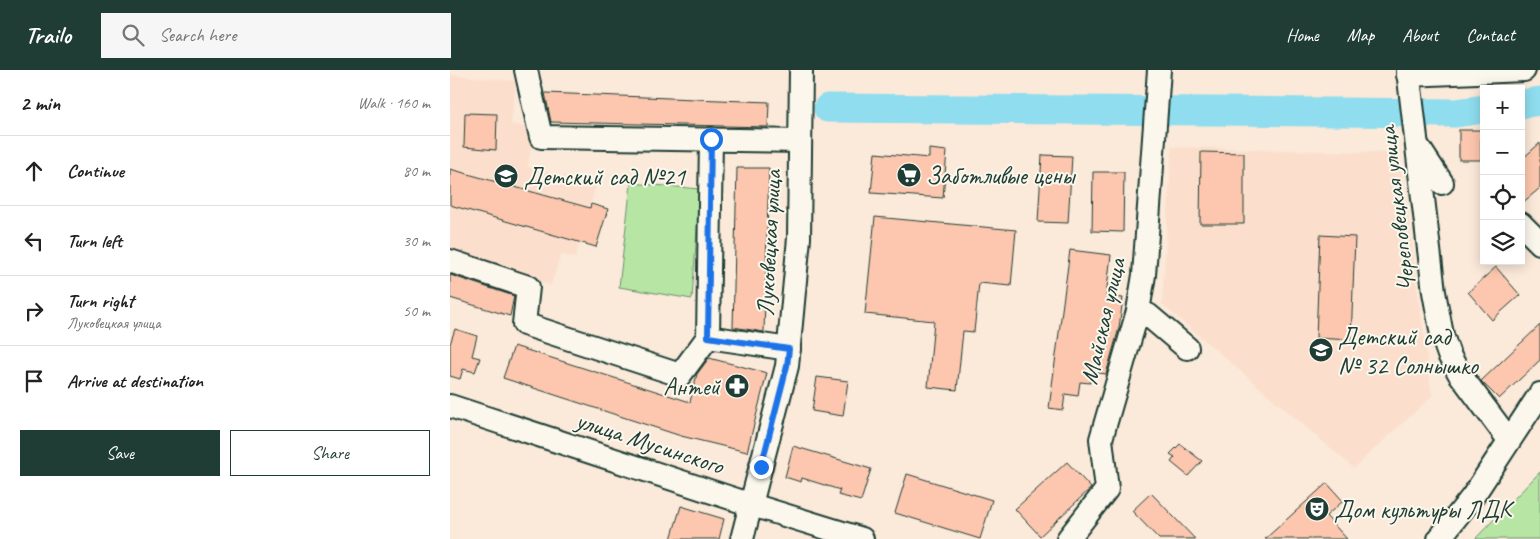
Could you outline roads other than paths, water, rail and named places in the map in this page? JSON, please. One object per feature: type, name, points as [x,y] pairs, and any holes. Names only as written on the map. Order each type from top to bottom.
[{"type":"street","points":[[526,70],[541,137],[800,140]]},
{"type":"street","name":"Луковецкая улица","points":[[742,539],[787,366],[799,238],[801,70]]},
{"type":"street","points":[[1408,73],[1524,70]]},
{"type":"street","name":"Череповецкая улица","points":[[1408,73],[1434,292],[1442,335],[1449,355],[1459,373],[1509,440]]},
{"type":"street","name":"Майская улица","points":[[1068,539],[1107,489],[1101,439],[1138,311],[1144,275],[1159,78]]},
{"type":"street","points":[[450,261],[528,286],[524,324],[680,375],[708,337],[711,139]]},
{"type":"street","points":[[1416,143],[1442,183]]},
{"type":"street","points":[[1525,228],[1540,243]]},
{"type":"street","points":[[1138,311],[1148,315],[1187,348]]},
{"type":"street","points":[[708,337],[789,349]]},
{"type":"street","points":[[1439,539],[1473,496],[1540,394]]},
{"type":"street","name":"улица Мусинского","points":[[450,406],[862,539]]},
{"type":"waterway","points":[[1525,103],[1540,101]]},
{"type":"waterway","points":[[828,108],[1456,113],[1480,110]]},
{"type":"place","name":"Заботливые цены","points":[[909,175]]},
{"type":"place","name":"Детский сад №21","points":[[506,176]]},
{"type":"place","name":"Детский сад № 32 Солнышко","points":[[1321,350]]},
{"type":"place","name":"Антей","points":[[737,386]]},
{"type":"place","name":"Дом культуры ЛДК","points":[[1317,509]]}]
